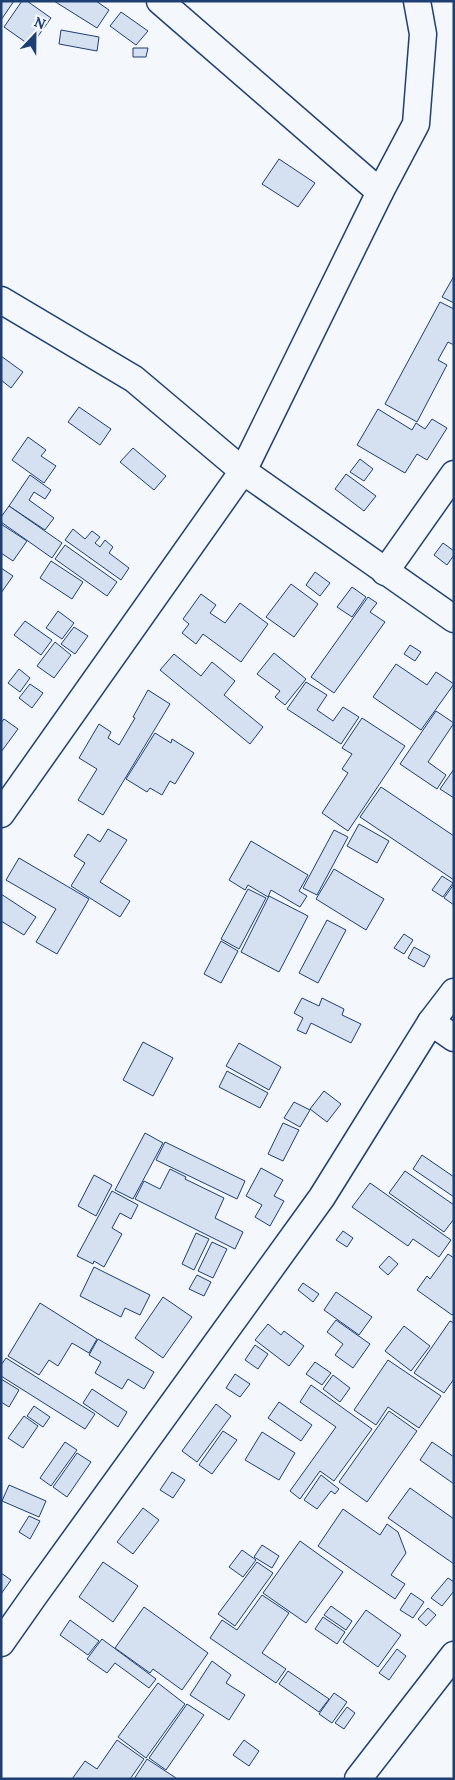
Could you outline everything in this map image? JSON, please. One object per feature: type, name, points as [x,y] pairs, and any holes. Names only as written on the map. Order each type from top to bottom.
[{"type":"street","points":[[160,1],[380,192]]},
{"type":"street","points":[[1,814],[243,471],[380,192],[416,124],[423,34],[417,1]]},
{"type":"street","points":[[1,300],[134,379],[243,471],[454,619]]},
{"type":"street","points":[[386,572],[454,474]]},
{"type":"street","points":[[1,1643],[322,1197],[431,1022],[454,992]]},
{"type":"street","points":[[431,1022],[454,1038]]},
{"type":"street","points":[[358,1779],[454,1655]]},
{"type":"building","points":[[1,1],[14,1],[1,20]]},
{"type":"building","points":[[22,1],[27,1],[51,18],[31,46],[4,27]]},
{"type":"building","points":[[54,1],[96,1],[109,10],[97,28]]},
{"type":"building","points":[[121,12],[148,31],[136,45],[110,26]]},
{"type":"building","points":[[61,30],[99,37],[97,51],[59,44]]},
{"type":"building","points":[[133,48],[148,48],[146,57],[133,57]]},
{"type":"building","points":[[279,159],[315,183],[298,207],[262,184]]},
{"type":"building","points":[[454,276],[454,303],[442,297]]},
{"type":"building","points":[[440,302],[454,309],[454,345],[448,342],[438,360],[447,365],[417,422],[385,404]]},
{"type":"building","points":[[1,356],[23,372],[11,388],[1,380]]},
{"type":"building","points":[[79,407],[111,429],[100,445],[68,422]]},
{"type":"building","points":[[378,409],[412,430],[416,423],[425,429],[432,419],[447,428],[427,460],[417,454],[405,473],[357,445]]},
{"type":"building","points":[[28,437],[46,450],[41,456],[56,466],[44,483],[12,460]]},
{"type":"building","points":[[133,448],[166,476],[154,490],[120,462]]},
{"type":"building","points":[[360,459],[373,469],[364,481],[350,472]]},
{"type":"building","points":[[346,474],[376,496],[364,511],[335,489]]},
{"type":"building","points":[[30,475],[51,490],[45,499],[34,492],[29,500],[54,518],[45,530],[9,506]]},
{"type":"building","points":[[9,506],[62,543],[52,558],[1,522],[1,517]]},
{"type":"building","points":[[1,524],[27,541],[13,561],[1,553]]},
{"type":"building","points":[[73,529],[85,539],[92,531],[100,537],[95,543],[100,547],[105,540],[113,547],[109,553],[129,568],[121,580],[65,540]]},
{"type":"building","points":[[443,543],[454,551],[454,555],[447,565],[434,555]]},
{"type":"building","points":[[65,545],[117,582],[107,596],[55,559]]},
{"type":"building","points":[[51,561],[83,582],[72,599],[40,578]]},
{"type":"building","points":[[1,568],[13,576],[1,593]]},
{"type":"building","points":[[315,572],[330,583],[320,596],[306,585]]},
{"type":"building","points":[[291,584],[318,604],[294,637],[266,617]]},
{"type":"building","points":[[352,587],[366,597],[352,617],[337,607]]},
{"type":"building","points":[[201,594],[216,605],[210,613],[225,623],[240,603],[268,624],[241,662],[203,634],[196,644],[182,633],[189,624],[183,619]]},
{"type":"building","points":[[368,597],[377,603],[370,612],[385,622],[334,693],[311,677]]},
{"type":"building","points":[[58,611],[74,623],[62,639],[46,628]]},
{"type":"building","points":[[25,621],[52,640],[41,655],[14,635]]},
{"type":"building","points":[[74,627],[88,636],[75,654],[61,644]]},
{"type":"building","points":[[55,642],[71,655],[54,678],[37,666]]},
{"type":"building","points":[[410,645],[421,652],[415,661],[404,654]]},
{"type":"building","points":[[274,653],[306,679],[285,705],[275,697],[280,691],[257,674]]},
{"type":"building","points":[[174,654],[201,676],[212,662],[235,681],[224,695],[263,727],[250,744],[160,670]]},
{"type":"building","points":[[396,664],[427,685],[436,672],[454,684],[421,730],[373,697]]},
{"type":"building","points":[[19,669],[30,678],[20,692],[8,683]]},
{"type":"building","points":[[306,682],[327,695],[317,710],[333,721],[343,707],[359,717],[341,744],[287,709]]},
{"type":"building","points":[[30,684],[43,693],[32,708],[19,698]]},
{"type":"building","points":[[148,690],[170,704],[103,815],[78,800],[97,769],[79,758],[99,724],[111,732],[108,738],[119,745],[135,718],[133,717]]},
{"type":"building","points":[[436,711],[454,723],[428,762],[446,775],[437,789],[400,764]]},
{"type":"building","points":[[362,718],[405,746],[348,831],[322,813],[348,773],[342,769],[352,754],[342,748]]},
{"type":"building","points":[[4,719],[18,729],[1,752],[1,723]]},
{"type":"building","points":[[155,733],[171,743],[172,739],[194,753],[175,784],[170,781],[162,795],[150,788],[147,792],[126,779]]},
{"type":"building","points":[[454,769],[454,798],[440,789]]},
{"type":"building","points":[[381,787],[454,836],[454,880],[360,817]]},
{"type":"building","points":[[359,824],[389,841],[377,863],[347,846]]},
{"type":"building","points":[[108,829],[127,840],[100,882],[130,901],[120,917],[71,886],[85,863],[74,856],[88,834],[100,842]]},
{"type":"building","points":[[334,830],[348,837],[317,895],[303,888]]},
{"type":"building","points":[[251,841],[308,875],[299,891],[307,896],[300,907],[271,890],[268,897],[248,885],[245,890],[229,880]]},
{"type":"building","points":[[19,858],[89,899],[57,954],[36,942],[56,909],[6,880]]},
{"type":"building","points":[[334,869],[384,899],[366,930],[316,899]]},
{"type":"building","points":[[442,876],[453,883],[443,897],[432,890]]},
{"type":"building","points":[[454,884],[454,905],[444,898]]},
{"type":"building","points":[[248,889],[266,898],[239,949],[221,939]]},
{"type":"building","points":[[1,894],[36,917],[24,935],[1,921]]},
{"type":"building","points":[[269,896],[308,916],[279,972],[241,952]]},
{"type":"building","points":[[327,920],[346,930],[318,983],[299,973]]},
{"type":"building","points":[[404,934],[413,940],[404,954],[394,948]]},
{"type":"building","points":[[221,941],[238,951],[221,983],[204,974]]},
{"type":"building","points":[[414,947],[430,956],[424,967],[408,958]]},
{"type":"building","points":[[302,998],[319,1006],[322,998],[344,1009],[342,1015],[361,1024],[351,1043],[311,1023],[306,1034],[297,1030],[303,1018],[294,1013]]},
{"type":"building","points":[[143,1042],[173,1058],[153,1096],[123,1080]]},
{"type":"building","points":[[239,1043],[281,1067],[269,1090],[226,1066]]},
{"type":"building","points":[[227,1071],[268,1093],[260,1108],[219,1087]]},
{"type":"building","points":[[324,1091],[341,1104],[327,1122],[310,1109]]},
{"type":"building","points":[[294,1102],[310,1110],[300,1127],[284,1118]]},
{"type":"building","points":[[283,1123],[299,1130],[283,1161],[268,1154]]},
{"type":"building","points":[[145,1133],[163,1143],[133,1199],[115,1190]]},
{"type":"building","points":[[165,1142],[245,1181],[237,1199],[156,1160]]},
{"type":"building","points":[[422,1155],[454,1177],[454,1197],[413,1169]]},
{"type":"building","points":[[261,1168],[283,1180],[274,1196],[284,1201],[270,1226],[255,1217],[262,1205],[246,1196]]},
{"type":"building","points":[[170,1169],[186,1177],[185,1179],[224,1198],[215,1218],[243,1232],[235,1249],[135,1199],[144,1181],[160,1189]]},
{"type":"building","points":[[405,1171],[454,1205],[454,1219],[444,1232],[389,1193]]},
{"type":"building","points":[[94,1175],[112,1185],[96,1216],[78,1206]]},
{"type":"building","points":[[370,1183],[451,1240],[439,1257],[413,1239],[408,1246],[352,1207]]},
{"type":"building","points":[[112,1191],[138,1205],[131,1219],[120,1213],[112,1228],[122,1234],[104,1267],[94,1261],[93,1264],[77,1256]]},
{"type":"building","points":[[343,1231],[353,1238],[347,1247],[336,1240]]},
{"type":"building","points":[[196,1233],[209,1239],[194,1270],[182,1264]]},
{"type":"building","points":[[212,1242],[227,1249],[213,1278],[198,1271]]},
{"type":"building","points":[[448,1254],[454,1258],[454,1313],[452,1315],[417,1290],[427,1276],[430,1279]]},
{"type":"building","points":[[389,1256],[398,1264],[388,1275],[379,1267]]},
{"type":"building","points":[[94,1267],[150,1295],[140,1315],[125,1308],[121,1317],[80,1296]]},
{"type":"building","points":[[197,1275],[211,1282],[204,1296],[189,1289]]},
{"type":"building","points":[[303,1283],[319,1294],[313,1302],[298,1290]]},
{"type":"building","points":[[336,1292],[372,1317],[359,1335],[324,1310]]},
{"type":"building","points":[[163,1297],[192,1317],[163,1358],[135,1338]]},
{"type":"building","points":[[40,1303],[97,1339],[89,1353],[72,1343],[58,1366],[49,1360],[39,1375],[8,1356]]},
{"type":"building","points":[[336,1320],[370,1344],[353,1368],[335,1355],[343,1344],[327,1332]]},
{"type":"building","points":[[450,1321],[454,1323],[454,1379],[444,1393],[414,1373]]},
{"type":"building","points":[[268,1324],[281,1335],[284,1331],[304,1346],[289,1366],[255,1340]]},
{"type":"building","points":[[404,1326],[430,1346],[411,1371],[385,1351]]},
{"type":"building","points":[[98,1339],[154,1372],[144,1389],[128,1379],[122,1389],[95,1373],[101,1362],[89,1355]]},
{"type":"building","points":[[255,1345],[268,1354],[258,1369],[245,1360]]},
{"type":"building","points":[[6,1358],[95,1414],[85,1429],[1,1376],[1,1365]]},
{"type":"building","points":[[388,1360],[441,1396],[419,1428],[388,1407],[376,1425],[354,1410]]},
{"type":"building","points":[[315,1362],[331,1373],[322,1385],[306,1374]]},
{"type":"building","points":[[235,1374],[250,1384],[240,1397],[226,1388]]},
{"type":"building","points":[[333,1375],[350,1388],[340,1402],[323,1389]]},
{"type":"building","points":[[1,1379],[19,1390],[9,1407],[1,1402]]},
{"type":"building","points":[[311,1385],[372,1429],[334,1481],[320,1471],[300,1499],[290,1491],[336,1427],[300,1402]]},
{"type":"building","points":[[92,1389],[127,1412],[118,1427],[83,1403]]},
{"type":"building","points":[[279,1402],[312,1425],[301,1441],[268,1418]]},
{"type":"building","points":[[216,1404],[231,1416],[197,1462],[182,1451]]},
{"type":"building","points":[[34,1406],[50,1417],[43,1427],[27,1416]]},
{"type":"building","points":[[389,1411],[417,1431],[367,1502],[339,1482]]},
{"type":"building","points":[[24,1416],[38,1426],[23,1448],[8,1438]]},
{"type":"building","points":[[223,1431],[237,1440],[212,1474],[199,1465]]},
{"type":"building","points":[[262,1432],[295,1453],[279,1480],[245,1460]]},
{"type":"building","points":[[65,1442],[77,1450],[51,1486],[40,1478]]},
{"type":"building","points":[[432,1442],[454,1457],[454,1484],[420,1460]]},
{"type":"building","points":[[77,1453],[91,1462],[67,1497],[53,1487]]},
{"type":"building","points":[[172,1472],[185,1480],[173,1498],[160,1490]]},
{"type":"building","points":[[321,1475],[339,1489],[335,1494],[331,1491],[317,1509],[304,1500]]},
{"type":"building","points":[[9,1485],[46,1501],[39,1517],[2,1501]]},
{"type":"building","points":[[410,1488],[454,1519],[454,1564],[388,1518]]},
{"type":"building","points":[[143,1508],[159,1520],[133,1554],[117,1542]]},
{"type":"building","points":[[343,1509],[380,1535],[387,1524],[398,1532],[406,1553],[391,1575],[405,1584],[395,1599],[318,1546]]},
{"type":"building","points":[[29,1516],[40,1521],[30,1539],[19,1532]]},
{"type":"building","points":[[300,1541],[343,1572],[306,1623],[263,1593]]},
{"type":"building","points":[[262,1545],[279,1556],[272,1568],[254,1557]]},
{"type":"building","points":[[242,1550],[256,1560],[243,1577],[229,1567]]},
{"type":"building","points":[[103,1562],[138,1586],[113,1622],[79,1597]]},
{"type":"building","points":[[257,1562],[273,1573],[235,1626],[218,1614]]},
{"type":"building","points":[[1,1573],[11,1580],[1,1594]]},
{"type":"building","points":[[448,1578],[454,1582],[454,1591],[442,1606],[431,1598]]},
{"type":"building","points":[[411,1593],[424,1602],[413,1618],[400,1610]]},
{"type":"building","points":[[262,1595],[289,1613],[262,1653],[286,1669],[276,1683],[210,1638],[222,1620],[237,1630]]},
{"type":"building","points":[[331,1606],[352,1621],[346,1630],[324,1615]]},
{"type":"building","points":[[144,1607],[208,1653],[182,1690],[153,1669],[150,1673],[115,1648]]},
{"type":"building","points":[[428,1608],[436,1615],[426,1626],[418,1619]]},
{"type":"building","points":[[366,1610],[401,1635],[378,1667],[343,1642]]},
{"type":"building","points":[[323,1617],[345,1632],[337,1644],[315,1629]]},
{"type":"building","points":[[70,1620],[99,1641],[88,1655],[60,1635]]},
{"type":"building","points":[[102,1639],[156,1679],[149,1688],[115,1663],[107,1673],[87,1659]]},
{"type":"building","points":[[397,1649],[406,1656],[389,1680],[379,1673]]},
{"type":"building","points":[[212,1661],[231,1675],[226,1683],[245,1695],[229,1720],[190,1695]]},
{"type":"building","points":[[288,1671],[329,1699],[319,1712],[279,1684]]},
{"type":"building","points":[[158,1683],[185,1704],[146,1758],[118,1737]]},
{"type":"building","points":[[334,1693],[347,1702],[332,1723],[319,1714]]},
{"type":"building","points":[[187,1704],[204,1715],[166,1770],[149,1758]]},
{"type":"building","points":[[347,1707],[355,1713],[344,1729],[335,1723]]},
{"type":"building","points":[[117,1740],[144,1759],[130,1779],[72,1779],[85,1761],[97,1769]]},
{"type":"building","points":[[244,1740],[259,1751],[249,1766],[233,1755]]},
{"type":"building","points":[[147,1759],[176,1778],[176,1779],[134,1779]]}]
